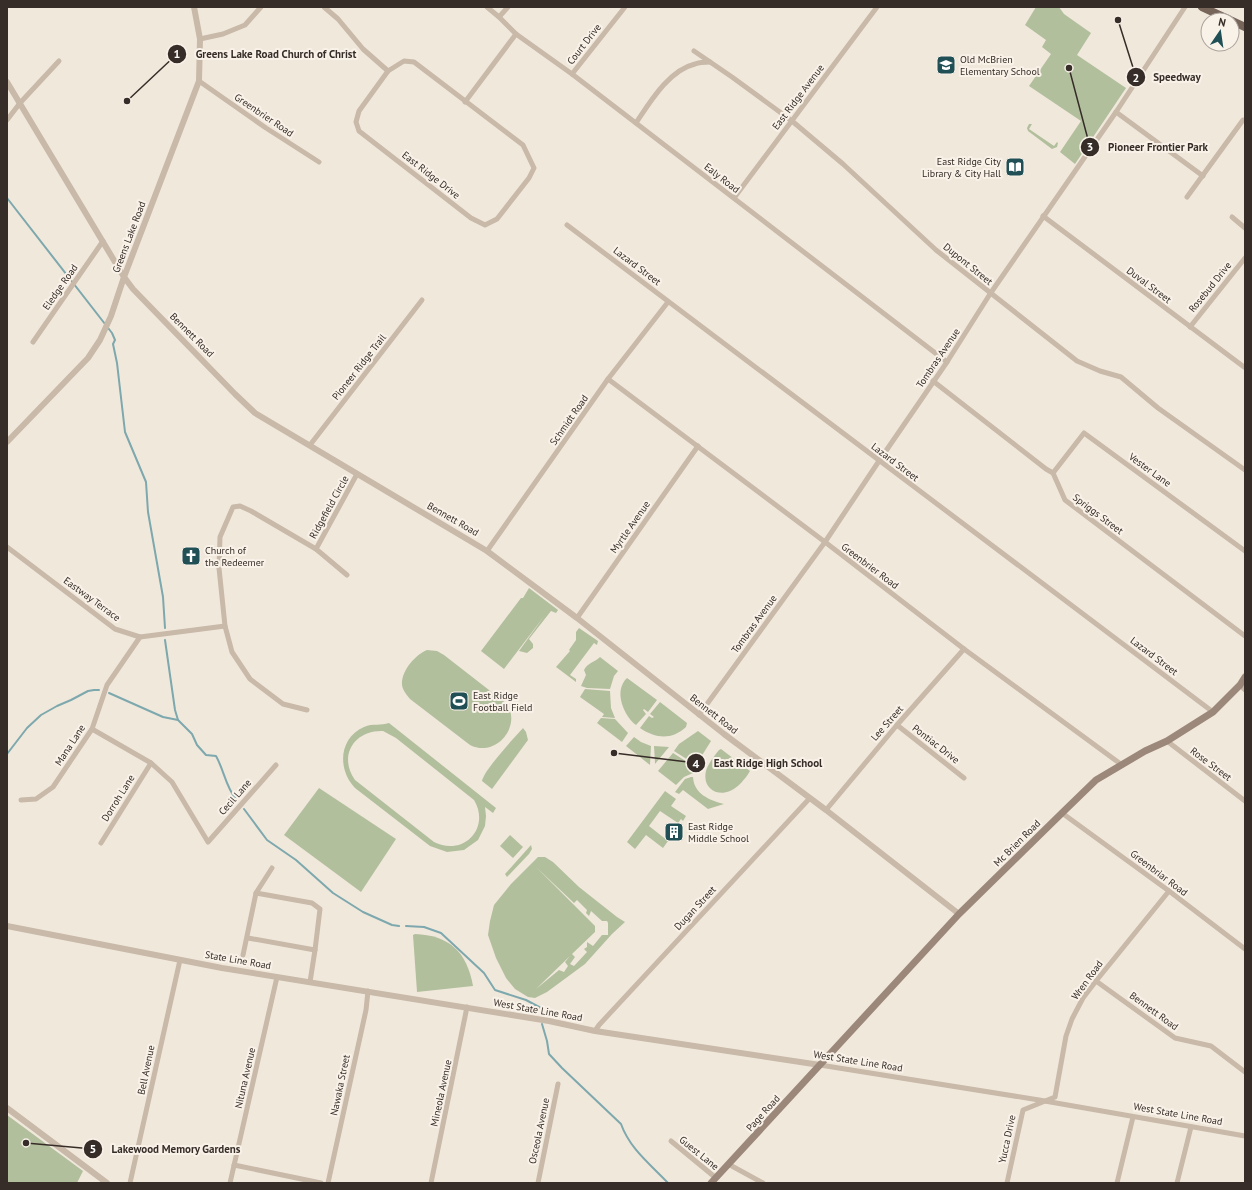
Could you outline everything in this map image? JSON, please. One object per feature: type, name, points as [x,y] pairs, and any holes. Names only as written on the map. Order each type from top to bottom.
[{"type":"main road","points":[[1203,7],[1213,12]]},
{"type":"main road","name":"Mc Brien Road","points":[[830,1056],[959,914],[1096,780],[1145,751],[1167,741],[1213,712],[1242,688],[1245,677]]},
{"type":"main road","name":"Page Road","points":[[713,1180],[730,1165],[820,1065],[830,1056]]},
{"type":"street","name":"Greens Lake Road","points":[[7,442],[88,358],[105,330],[199,81],[200,39],[194,7]]},
{"type":"street","points":[[200,39],[223,34],[245,26],[261,7]]},
{"type":"street","points":[[324,7],[338,20],[363,49],[388,71]]},
{"type":"street","name":"Ealy Road","points":[[487,7],[516,34],[572,74],[947,362]]},
{"type":"street","points":[[499,17],[508,7]]},
{"type":"street","name":"Court Drive","points":[[572,74],[625,7]]},
{"type":"street","name":"East Ridge Avenue","points":[[734,198],[877,7]]},
{"type":"street","name":"Tombras Avenue","points":[[699,715],[825,542],[947,362],[990,294],[1116,112],[1185,7]]},
{"type":"street","points":[[465,102],[516,34]]},
{"type":"street","name":"Dupont Street","points":[[694,50],[792,121],[843,164],[936,250],[1077,362],[1121,377],[1158,408],[1245,470]]},
{"type":"street","points":[[7,120],[20,103],[59,61]]},
{"type":"street","name":"East Ridge Drive","points":[[404,62],[414,62],[465,102],[522,146],[534,168],[529,178],[497,219],[485,225],[471,218],[358,131],[356,122],[359,111],[388,71],[404,62]]},
{"type":"street","points":[[636,123],[646,108],[673,75],[694,64],[710,62]]},
{"type":"street","name":"Greenbrier Road","points":[[199,81],[266,128],[319,162]]},
{"type":"street","name":"Bennett Road","points":[[7,82],[124,277],[148,305],[255,413],[488,551],[577,618],[699,715],[809,799],[826,810],[959,914]]},
{"type":"street","points":[[1116,112],[1204,176]]},
{"type":"street","points":[[1187,197],[1204,176],[1243,120],[1245,120]]},
{"type":"street","name":"Duval Street","points":[[1043,216],[1244,367]]},
{"type":"street","points":[[1232,217],[1245,228]]},
{"type":"street","name":"Lazard Street","points":[[567,225],[1213,712]]},
{"type":"street","name":"Eledge Road","points":[[33,342],[103,242]]},
{"type":"street","name":"Rosebud Drive","points":[[1190,327],[1245,258]]},
{"type":"street","name":"Pioneer Ridge Trail","points":[[310,445],[422,300]]},
{"type":"street","name":"Schmidt Road","points":[[488,551],[608,379],[668,302]]},
{"type":"street","name":"Greenbrier Road","points":[[608,379],[825,542],[964,649],[1122,765]]},
{"type":"street","points":[[933,381],[1053,473]]},
{"type":"street","name":"Vester Lane","points":[[1053,473],[1084,433],[1245,551]]},
{"type":"street","name":"Myrtle Avenue","points":[[577,618],[698,446]]},
{"type":"street","name":"Spriggs Street","points":[[1053,473],[1065,500],[1245,636]]},
{"type":"street","name":"Ridgefield Circle","points":[[316,549],[357,474]]},
{"type":"street","name":"Ridgefield Circle","points":[[307,710],[282,704],[250,679],[232,652],[225,626],[219,568],[220,537],[232,507],[240,506],[251,511],[316,549],[347,575]]},
{"type":"street","name":"Eastway Terrace","points":[[7,547],[115,628],[140,637],[225,626]]},
{"type":"street","name":"Mana Lane","points":[[21,800],[36,798],[53,787],[92,729],[107,684],[140,637]]},
{"type":"street","name":"Lee Street","points":[[826,810],[897,725],[964,649]]},
{"type":"street","name":"Pontiac Drive","points":[[897,725],[964,778]]},
{"type":"street","points":[[92,729],[151,763]]},
{"type":"street","name":"Rose Street","points":[[1167,741],[1245,801]]},
{"type":"street","name":"Cecil Lane","points":[[151,763],[172,782],[208,842],[276,765]]},
{"type":"street","name":"Dorroh Lane","points":[[101,843],[151,763]]},
{"type":"street","name":"Dugan Street","points":[[595,1030],[809,799]]},
{"type":"street","name":"Greenbriar Road","points":[[1062,813],[1170,891],[1245,949]]},
{"type":"street","points":[[243,955],[248,938],[256,893],[272,868]]},
{"type":"street","name":"Wren Road","points":[[1055,1097],[1066,1036],[1076,1012],[1096,981],[1170,891]]},
{"type":"street","points":[[256,893],[312,903],[320,909],[310,982]]},
{"type":"street","name":"State Line Road","points":[[7,926],[180,960],[467,1007]]},
{"type":"street","points":[[248,938],[315,950]]},
{"type":"street","name":"Bell Avenue","points":[[130,1183],[180,960]]},
{"type":"street","name":"Nituna Avenue","points":[[230,1183],[277,977]]},
{"type":"street","name":"Bennett Road","points":[[1096,981],[1175,1038],[1211,1046],[1245,1072]]},
{"type":"street","name":"Nawaka Street","points":[[328,1183],[366,1010],[368,991]]},
{"type":"street","name":"West State Line Road","points":[[467,1007],[549,1020],[595,1030],[1044,1101],[1245,1136]]},
{"type":"street","name":"Mineola Avenue","points":[[432,1183],[467,1007]]},
{"type":"street","name":"Osceola Avenue","points":[[538,1183],[558,1084]]},
{"type":"street","name":"Yucca Drive","points":[[1007,1183],[1022,1110],[1055,1097]]},
{"type":"street","points":[[7,1108],[107,1183]]},
{"type":"street","points":[[1117,1183],[1132,1117]]},
{"type":"street","points":[[1176,1183],[1191,1127]]},
{"type":"street","name":"Guest Lane","points":[[670,1141],[713,1180]]},
{"type":"street","points":[[234,1165],[321,1183]]},
{"type":"street","points":[[730,1165],[764,1183]]},
{"type":"green space","points":[[1036,7],[1059,7],[1064,14],[1091,33],[1077,55],[1126,88],[1075,164],[1060,152],[1081,121],[1029,86],[1051,54],[1042,47],[1046,40],[1025,25]]},
{"type":"green space","points":[[1029,124],[1032,124],[1029,129],[1054,146],[1057,142],[1057,147],[1052,149],[1028,131],[1027,128]]},
{"type":"green space","points":[[529,588],[558,610],[556,613],[551,611],[529,639],[533,644],[533,648],[527,653],[519,651],[545,615],[504,669],[481,651],[521,598],[523,598]]},
{"type":"green space","points":[[579,628],[598,641],[597,645],[594,643],[570,675],[576,679],[576,682],[556,667],[570,651],[569,650],[576,640],[576,632]]},
{"type":"green space","name":"East Ridge Football Field","points":[[427,650],[437,651],[444,655],[507,704],[511,713],[511,722],[504,738],[497,744],[479,748],[470,745],[410,699],[406,694],[403,689],[402,680],[406,669],[422,652]]},
{"type":"green space","points":[[600,657],[618,671],[614,676],[610,689],[587,688],[581,686],[586,675],[584,670],[585,668]]},
{"type":"green space","points":[[627,678],[657,700],[648,712],[644,709],[643,710],[646,714],[636,725],[624,710],[622,703],[621,690],[623,683]]},
{"type":"green space","points":[[585,689],[610,691],[611,708],[615,718],[602,717],[604,714],[580,697]]},
{"type":"green space","points":[[660,702],[687,723],[686,727],[670,736],[658,736],[646,732],[640,728],[649,716],[652,718],[654,717],[650,714]]},
{"type":"green space","points":[[601,718],[615,719],[628,733],[622,742],[597,723]]},
{"type":"green space","points":[[389,723],[496,808],[493,813],[485,807],[485,826],[478,840],[464,850],[447,852],[430,846],[355,788],[349,780],[345,772],[343,754],[345,746],[350,738],[364,727]],"holes":[[[383,731],[396,738],[474,800],[478,810],[479,820],[476,830],[464,843],[455,846],[445,846],[434,842],[355,780],[350,771],[348,762],[352,746],[357,740],[364,735]]]},
{"type":"green space","points":[[523,728],[526,732],[528,740],[492,789],[482,781],[484,776],[500,754]]},
{"type":"green space","points":[[698,731],[711,741],[696,765],[674,751],[679,744]]},
{"type":"green space","points":[[634,737],[651,746],[650,765],[626,746]]},
{"type":"green space","points":[[654,746],[669,747],[655,764],[655,763]]},
{"type":"green space","points":[[721,749],[750,771],[739,785],[733,790],[725,793],[715,792],[711,789],[706,782],[705,777],[710,763],[717,752]]},
{"type":"green space","points":[[673,753],[695,767],[693,773],[684,777],[676,785],[658,771]]},
{"type":"green space","points":[[693,777],[696,788],[699,792],[708,798],[724,804],[708,809],[683,790],[679,794],[675,792],[685,779]]},
{"type":"green space","points":[[319,788],[396,839],[361,892],[284,835]]},
{"type":"green space","points":[[665,791],[676,799],[671,806],[686,816],[683,821],[681,819],[678,823],[660,811],[649,826],[668,841],[663,848],[646,835],[635,849],[627,842]]},
{"type":"green space","points":[[510,835],[523,847],[513,858],[500,846]]},
{"type":"green space","points":[[531,845],[532,849],[529,854],[507,877],[505,874]]},
{"type":"green space","points":[[538,857],[545,857],[553,862],[579,887],[625,922],[585,964],[547,992],[535,998],[528,997],[515,989],[506,978],[496,958],[488,935],[494,905],[511,884]],"holes":[[[536,867],[574,903],[577,900],[587,910],[586,913],[589,916],[591,911],[602,921],[607,921],[608,923],[608,935],[602,935],[593,946],[587,942],[587,947],[584,949],[587,952],[574,966],[570,964],[575,957],[572,954],[595,932],[595,926]],[[570,956],[565,962],[568,966],[564,972],[559,970],[536,989]]]},
{"type":"green space","points":[[415,934],[438,938],[447,942],[454,948],[461,955],[466,964],[473,986],[417,992],[413,935]]},
{"type":"green space","points":[[7,1115],[83,1171],[77,1183],[7,1183]]},
{"type":"waterway","points":[[7,198],[112,333],[115,340],[113,344],[117,363],[125,432],[146,482],[148,512],[163,597],[165,628]]},
{"type":"waterway","points":[[165,640],[175,710],[178,720],[192,734],[197,745],[206,755],[216,756],[227,784],[236,799]]},
{"type":"waterway","points":[[7,754],[27,728],[41,715],[88,691],[99,690]]},
{"type":"waterway","points":[[109,693],[163,717],[178,720]]},
{"type":"waterway","points":[[244,809],[267,840],[296,860],[333,893],[363,912],[392,925],[399,926]]},
{"type":"waterway","points":[[406,926],[424,927],[441,933],[484,973],[495,990],[526,1000],[541,1008],[541,1014]]},
{"type":"waterway","points":[[542,1024],[549,1054],[621,1124],[635,1149],[668,1183]]},
{"type":"place","name":"Speedway","points":[[1118,20]]},
{"type":"place","name":"Old McBrien Elementary School","points":[[946,65]]},
{"type":"place","name":"Pioneer Frontier Park","points":[[1069,68]]},
{"type":"place","name":"Greens Lake Road Church of Christ","points":[[127,101]]},
{"type":"place","name":"East Ridge City Library & City Hall","points":[[1015,167]]},
{"type":"place","name":"Church of the Redeemer","points":[[191,556]]},
{"type":"place","name":"East Ridge Football Field","points":[[459,701]]},
{"type":"place","name":"East Ridge High School","points":[[614,753]]},
{"type":"place","name":"East Ridge Middle School","points":[[674,832]]},
{"type":"place","name":"Lakewood Memory Gardens","points":[[26,1143]]}]
